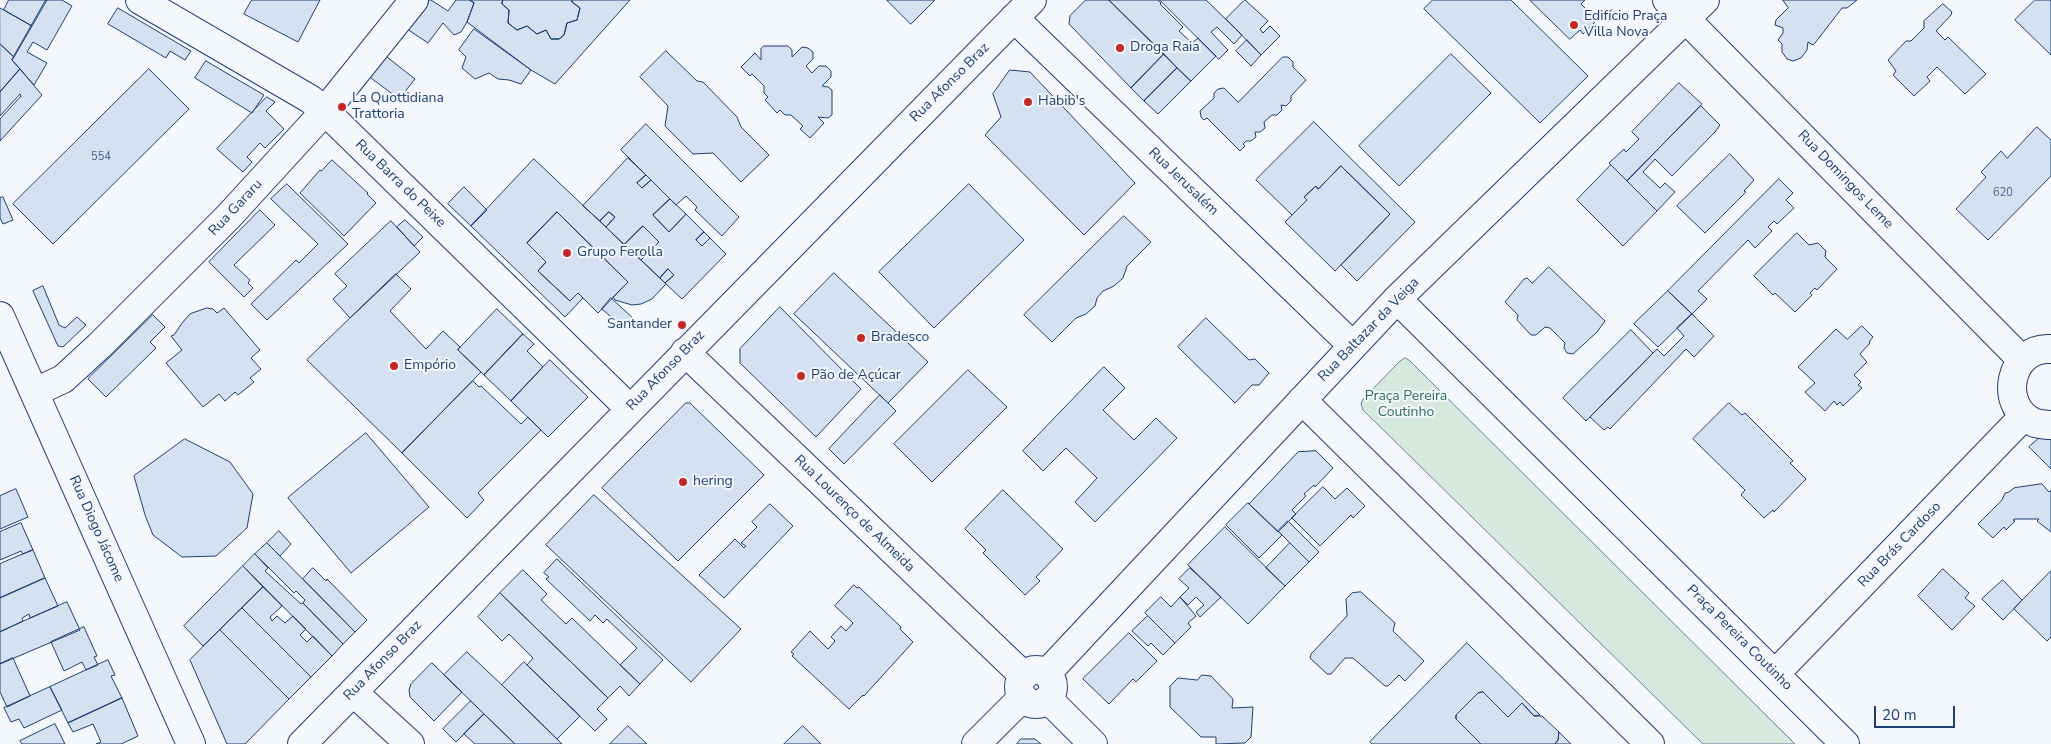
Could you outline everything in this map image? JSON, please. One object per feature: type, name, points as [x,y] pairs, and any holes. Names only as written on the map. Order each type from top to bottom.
[{"type":"street","name":"Rua Barra do Peixe","points":[[140,0],[310,99],[325,111],[630,409]]},
{"type":"street","name":"Rua Gararu","points":[[35,392],[63,378],[99,346],[229,216],[325,111],[414,0]]},
{"type":"street","name":"Rua Domingos Leme","points":[[1667,0],[1696,9],[2022,360]]},
{"type":"street","name":"Rua Jerusalém","points":[[1023,9],[1353,346]]},
{"type":"street","name":"Rua Afonso Braz","points":[[302,744],[1023,9]]},
{"type":"street","name":"Rua Baltazar da Veiga","points":[[976,744],[1035,686],[1397,299],[1696,9]]},
{"type":"street","name":"Praça Pereira Coutinho","points":[[1397,299],[1845,744]]},
{"type":"street","name":"Rua Diogo Jácome","points":[[0,316],[191,744]]},
{"type":"street","points":[[2051,349],[2034,352],[2022,360],[2014,373],[2011,388],[2014,403],[2024,416],[2036,423],[2051,425]]},
{"type":"street","name":"Rua Lourenço de Almeida","points":[[685,352],[1035,686],[1093,744]]},
{"type":"street","points":[[1302,400],[1650,744]]},
{"type":"street","name":"Rua Brás Cardoso","points":[[1775,674],[2024,416]]},
{"type":"street","points":[[353,692],[410,744]]},
{"type":"green space","name":"Praça Pereira Coutinho","points":[[1405,358],[1795,744],[1703,744],[1363,410],[1361,404],[1363,399]]},
{"type":"building","points":[[9,0],[47,0],[32,26],[4,10]]},
{"type":"building","points":[[46,0],[62,0],[72,6],[47,50],[33,42],[27,52],[47,63],[34,85],[12,60]]},
{"type":"building","points":[[252,0],[320,0],[298,42],[244,14]]},
{"type":"building","points":[[428,0],[448,11],[456,0],[469,0],[474,3],[461,32],[454,35],[443,23],[428,43],[407,29]]},
{"type":"building","points":[[470,0],[503,0],[502,4],[509,10],[508,23],[517,30],[527,26],[537,34],[546,30],[551,39],[559,39],[564,35],[567,23],[577,20],[580,8],[572,0],[630,0],[555,84],[531,70],[467,22],[474,3]]},
{"type":"building","points":[[503,0],[572,0],[580,8],[577,20],[567,23],[564,35],[559,39],[551,39],[546,30],[537,34],[527,26],[517,30],[508,23],[509,10],[502,4]]},
{"type":"building","points":[[887,0],[935,0],[911,24]]},
{"type":"building","points":[[1086,0],[1109,0],[1164,54],[1131,88],[1069,24],[1070,16]]},
{"type":"building","points":[[1109,0],[1158,0],[1183,27],[1179,31],[1192,43],[1198,38],[1216,56],[1191,81]]},
{"type":"building","points":[[1160,0],[1206,0],[1242,35],[1234,44],[1217,27],[1211,32],[1228,50],[1219,59]]},
{"type":"building","points":[[1245,0],[1268,21],[1260,29],[1263,33],[1270,26],[1280,36],[1261,55],[1226,19]]},
{"type":"building","points":[[1433,0],[1511,0],[1588,76],[1540,123],[1424,9]]},
{"type":"building","name":"Edifício Praça Villa Nova","points":[[1530,0],[1585,0],[1581,4],[1597,20],[1583,34],[1580,30],[1570,39]]},
{"type":"building","points":[[1783,0],[1857,0],[1847,8],[1842,8],[1815,43],[1813,45],[1808,42],[1807,50],[1801,58],[1793,61],[1787,59],[1782,52],[1782,44],[1778,40],[1783,33],[1783,28],[1775,25],[1776,20],[1788,8]]},
{"type":"building","points":[[2035,0],[2051,0],[2051,55],[2015,20]]},
{"type":"building","points":[[1943,4],[1952,12],[1936,31],[1945,40],[1948,37],[1986,74],[1965,94],[1937,67],[1927,77],[1930,81],[1914,96],[1893,75],[1896,71],[1888,60],[1906,41],[1911,41],[1924,28],[1924,21]]},
{"type":"building","points":[[0,8],[32,26],[14,57],[0,44]]},
{"type":"building","points":[[118,8],[191,51],[185,60],[170,51],[166,58],[108,24]]},
{"type":"building","points":[[474,29],[531,70],[521,84],[498,79],[489,73],[475,79],[462,68],[466,57],[459,50]]},
{"type":"building","points":[[1247,40],[1261,55],[1251,66],[1236,51]]},
{"type":"building","points":[[0,44],[14,57],[12,60],[20,69],[0,92]]},
{"type":"building","points":[[764,46],[788,46],[792,50],[792,57],[802,47],[808,48],[813,52],[813,59],[806,66],[812,73],[819,66],[826,66],[831,71],[831,77],[822,86],[832,90],[832,115],[828,118],[818,117],[824,123],[810,138],[800,129],[803,126],[791,115],[785,115],[780,110],[777,113],[765,100],[768,97],[764,93],[764,86],[752,74],[750,76],[741,67],[755,53],[761,60],[761,49]]},
{"type":"building","points":[[666,51],[697,81],[703,82],[737,117],[741,127],[769,155],[741,182],[713,153],[693,154],[665,126],[668,106],[640,77]]},
{"type":"building","points":[[383,54],[415,79],[399,99],[367,75]]},
{"type":"building","points":[[1164,54],[1177,68],[1144,101],[1131,88]]},
{"type":"building","points":[[1451,54],[1491,93],[1399,186],[1359,146]]},
{"type":"building","points":[[1283,57],[1288,57],[1293,62],[1293,67],[1306,80],[1291,96],[1291,101],[1286,106],[1281,105],[1282,110],[1264,122],[1265,128],[1260,132],[1255,132],[1256,137],[1251,141],[1246,141],[1243,144],[1245,146],[1240,151],[1207,118],[1204,120],[1201,117],[1200,111],[1214,98],[1214,93],[1218,89],[1224,88],[1238,102]]},
{"type":"building","points":[[206,61],[264,95],[252,113],[195,78]]},
{"type":"building","points":[[1177,68],[1191,81],[1158,114],[1144,101]]},
{"type":"building","points":[[20,69],[42,95],[0,141],[0,119],[21,96],[20,94],[0,116],[0,92]]},
{"type":"building","points":[[149,69],[189,109],[53,244],[13,204]]},
{"type":"building","points":[[1010,70],[1030,72],[1135,183],[1084,235],[985,135],[1001,117],[993,94]]},
{"type":"building","points":[[1679,83],[1702,104],[1627,181],[1609,163],[1624,149],[1626,152],[1639,139],[1632,132]]},
{"type":"building","points":[[267,97],[275,102],[266,111],[284,129],[265,148],[260,143],[247,157],[252,162],[243,172],[217,149]]},
{"type":"building","points":[[1701,106],[1720,125],[1715,132],[1672,176],[1655,159],[1643,172],[1660,188],[1665,183],[1675,192],[1657,211],[1627,181]]},
{"type":"building","points":[[1314,122],[1415,222],[1357,281],[1341,265],[1390,214],[1341,166],[1318,189],[1316,186],[1304,197],[1307,200],[1292,215],[1256,180]]},
{"type":"building","points":[[646,124],[739,217],[722,236],[695,210],[697,207],[686,196],[676,205],[621,150]]},
{"type":"building","points":[[2037,127],[2051,140],[2051,176],[1988,240],[1956,209],[1986,177],[1981,172],[2001,151],[2007,158]]},
{"type":"building","points":[[1730,154],[1754,180],[1744,191],[1746,192],[1705,233],[1677,206]]},
{"type":"building","points":[[628,158],[646,175],[637,183],[642,188],[651,180],[670,199],[653,215],[669,232],[686,214],[704,232],[696,240],[702,246],[710,238],[726,254],[682,299],[665,283],[674,275],[668,269],[660,278],[641,260],[659,242],[643,226],[624,245],[606,227],[615,217],[609,212],[600,221],[583,206]]},
{"type":"building","points":[[534,159],[666,284],[652,299],[641,304],[632,305],[615,300],[613,297],[628,282],[557,212],[527,243],[546,262],[538,271],[570,301],[578,293],[583,298],[565,317],[471,226]]},
{"type":"building","points":[[332,160],[368,193],[376,203],[344,236],[300,193],[320,170]]},
{"type":"building","points":[[1611,165],[1657,211],[1623,246],[1577,200]]},
{"type":"building","points":[[1341,166],[1390,214],[1335,271],[1285,222],[1307,200],[1304,197],[1316,186],[1318,189]]},
{"type":"building","points":[[646,175],[651,180],[642,188],[637,183]]},
{"type":"building","points":[[1779,179],[1793,193],[1786,200],[1794,208],[1777,224],[1774,221],[1768,227],[1772,231],[1755,248],[1748,240],[1698,291],[1707,299],[1692,314],[1668,291]]},
{"type":"building","points":[[287,184],[348,244],[267,320],[251,304],[296,260],[299,263],[318,244],[271,199]]},
{"type":"building","points":[[969,184],[1024,240],[934,328],[879,272]]},
{"type":"building","points":[[464,187],[487,210],[471,226],[448,204]]},
{"type":"building","points":[[3,197],[13,220],[3,224],[0,218],[0,198]]},
{"type":"building","points":[[670,199],[686,214],[669,232],[653,215]]},
{"type":"building","points":[[260,210],[275,225],[234,265],[250,280],[248,283],[253,288],[244,297],[209,262]]},
{"type":"building","name":"Grupo Ferolla","points":[[557,212],[628,282],[598,313],[578,293],[570,301],[538,271],[546,262],[527,243]]},
{"type":"building","points":[[609,212],[615,217],[606,227],[600,221]]},
{"type":"building","points":[[1124,216],[1151,242],[1127,266],[1123,278],[1114,286],[1103,291],[1097,298],[1095,306],[1086,314],[1076,318],[1052,342],[1024,315]]},
{"type":"building","points":[[405,220],[423,237],[414,246],[397,227]]},
{"type":"building","points":[[391,221],[420,252],[350,318],[333,299],[347,286],[335,274]]},
{"type":"building","points":[[643,226],[659,242],[641,260],[624,245]]},
{"type":"building","points":[[704,232],[710,238],[702,246],[696,240]]},
{"type":"building","points":[[1797,233],[1809,245],[1818,243],[1826,251],[1825,257],[1837,269],[1817,290],[1815,288],[1810,293],[1812,295],[1795,312],[1775,293],[1773,295],[1754,276]]},
{"type":"building","points":[[1549,267],[1605,321],[1597,332],[1573,354],[1567,353],[1564,348],[1565,343],[1550,328],[1545,327],[1536,335],[1531,335],[1517,320],[1518,315],[1505,302],[1524,279],[1527,278],[1532,283]]},
{"type":"building","points":[[668,269],[674,275],[665,283],[660,278]]},
{"type":"building","name":"Bradesco","points":[[834,273],[928,362],[888,403],[794,314]]},
{"type":"building","name":"Empório","points":[[396,274],[411,289],[390,311],[426,349],[443,331],[460,347],[458,350],[481,372],[402,453],[307,360]]},
{"type":"building","points":[[43,286],[59,325],[65,328],[77,317],[86,325],[63,347],[58,346],[33,291]]},
{"type":"building","points":[[1668,291],[1692,314],[1658,347],[1634,324]]},
{"type":"building","points":[[611,298],[634,319],[625,329],[602,309]]},
{"type":"building","name":"Pão de Açúcar","points":[[780,307],[861,389],[816,437],[740,363],[740,349]]},
{"type":"building","points":[[207,308],[213,309],[217,313],[224,308],[260,350],[251,358],[261,369],[250,378],[254,382],[238,395],[235,392],[225,401],[219,394],[203,407],[166,363],[182,350],[171,336],[174,335],[190,314]]},
{"type":"building","points":[[497,309],[523,334],[484,375],[458,350]]},
{"type":"building","points":[[1692,314],[1714,336],[1694,357],[1686,349],[1610,429],[1608,427],[1604,430],[1590,417],[1657,349],[1664,356],[1684,336],[1677,328]]},
{"type":"building","points":[[153,315],[165,327],[150,342],[156,348],[106,397],[88,379]]},
{"type":"building","points":[[1206,318],[1249,360],[1255,359],[1269,373],[1259,385],[1252,385],[1235,403],[1178,347]]},
{"type":"building","points":[[1862,326],[1873,337],[1860,354],[1867,362],[1854,375],[1861,382],[1858,385],[1862,388],[1843,406],[1840,402],[1837,405],[1834,401],[1825,411],[1805,392],[1815,383],[1798,367],[1836,329],[1847,339]]},
{"type":"building","points":[[1631,330],[1653,353],[1586,421],[1563,398]]},
{"type":"building","points":[[523,334],[534,344],[527,351],[543,367],[511,401],[484,375]]},
{"type":"building","points":[[550,360],[588,397],[548,437],[511,401]]},
{"type":"building","points":[[1104,367],[1125,388],[1103,410],[1134,440],[1156,418],[1177,438],[1095,522],[1075,502],[1097,478],[1066,448],[1043,471],[1023,451]]},
{"type":"building","points":[[968,370],[1007,407],[932,482],[894,444]]},
{"type":"building","name":"Empório","points":[[473,381],[479,387],[481,386],[521,424],[528,417],[541,430],[478,493],[484,500],[467,518],[402,453]]},
{"type":"building","points":[[880,395],[896,411],[844,464],[829,449]]},
{"type":"building","name":"hering","points":[[686,403],[690,403],[764,475],[678,561],[602,488]]},
{"type":"building","points":[[1729,403],[1742,415],[1745,413],[1793,461],[1790,463],[1806,479],[1774,512],[1773,510],[1764,518],[1741,495],[1745,490],[1693,439]]},
{"type":"building","points":[[366,433],[429,507],[351,573],[288,498]]},
{"type":"building","points":[[2044,434],[2051,435],[2051,469],[2029,447]]},
{"type":"building","points":[[185,439],[230,462],[253,494],[247,528],[216,556],[182,557],[153,535],[134,476]]},
{"type":"building","points":[[1316,451],[1333,468],[1315,487],[1314,485],[1304,494],[1306,496],[1292,510],[1296,514],[1278,532],[1249,504],[1298,452]]},
{"type":"building","points":[[2042,484],[2049,492],[2051,490],[2051,532],[2037,521],[2039,519],[2015,519],[2006,530],[2004,527],[1993,538],[1978,524],[2002,500],[2005,493],[2014,488]]},
{"type":"building","points":[[1323,487],[1335,499],[1347,488],[1365,506],[1353,518],[1351,515],[1320,546],[1292,518]]},
{"type":"building","points":[[16,489],[28,517],[0,529],[0,496]]},
{"type":"building","points":[[1003,490],[1063,549],[1036,577],[1040,581],[1025,595],[983,553],[986,550],[965,529]]},
{"type":"building","points":[[594,495],[741,629],[691,682],[546,545]]},
{"type":"building","points":[[1248,503],[1282,535],[1259,558],[1226,525]]},
{"type":"building","points":[[770,504],[793,526],[724,598],[699,575],[735,539],[744,548],[746,546],[741,543],[757,527],[752,522]]},
{"type":"building","points":[[1288,521],[1319,552],[1309,562],[1278,531]]},
{"type":"building","points":[[21,523],[33,550],[23,554],[21,551],[0,560],[0,532]]},
{"type":"building","points":[[1225,527],[1285,586],[1248,624],[1188,565]]},
{"type":"building","points":[[279,531],[291,544],[280,556],[267,543]]},
{"type":"building","points":[[267,543],[355,632],[343,644],[303,603],[305,600],[296,591],[294,593],[255,554]]},
{"type":"building","points":[[1290,543],[1309,562],[1285,586],[1266,568]]},
{"type":"building","points":[[33,550],[45,578],[0,598],[0,564]]},
{"type":"building","points":[[255,554],[268,568],[265,571],[301,604],[303,603],[343,644],[332,656],[243,566]]},
{"type":"building","points":[[557,559],[663,660],[640,684],[620,665],[637,648],[607,619],[603,623],[595,615],[590,621],[546,579],[549,577],[544,573]]},
{"type":"building","points":[[243,566],[263,587],[203,646],[184,626]]},
{"type":"building","points":[[313,568],[326,581],[327,579],[367,620],[355,632],[303,579]]},
{"type":"building","points":[[1190,568],[1221,597],[1200,617],[1196,612],[1204,605],[1196,597],[1188,605],[1180,597],[1189,588],[1179,579]]},
{"type":"building","points":[[1943,569],[1969,593],[1965,598],[1975,606],[1952,630],[1918,596]]},
{"type":"building","points":[[523,570],[547,594],[541,600],[566,624],[572,618],[640,684],[629,696],[620,686],[608,698],[500,593]]},
{"type":"building","points":[[2051,571],[2051,637],[2047,641],[2014,609]]},
{"type":"building","points":[[45,578],[58,606],[30,618],[29,614],[22,618],[23,621],[0,632],[0,598]]},
{"type":"building","points":[[2003,580],[2022,600],[2003,620],[1982,599]]},
{"type":"building","points":[[854,585],[857,588],[859,587],[901,627],[900,629],[913,642],[864,696],[849,709],[792,656],[794,654],[791,652],[810,631],[828,649],[835,641],[831,637],[841,626],[846,631],[853,623],[835,606]]},
{"type":"building","points":[[263,587],[282,606],[270,617],[272,621],[277,616],[285,623],[293,616],[306,629],[300,635],[307,642],[313,636],[332,656],[311,677],[242,608]]},
{"type":"building","points":[[1361,592],[1395,623],[1393,631],[1424,661],[1405,681],[1399,675],[1388,686],[1385,686],[1353,658],[1345,658],[1331,674],[1327,674],[1310,658],[1311,654],[1347,616],[1346,599],[1352,593]]},
{"type":"building","points":[[500,593],[608,698],[597,709],[607,719],[595,731],[527,665],[533,658],[509,634],[502,641],[478,617]]},
{"type":"building","points":[[1161,597],[1171,607],[1180,597],[1196,616],[1188,623],[1191,627],[1175,643],[1145,613]]},
{"type":"building","points":[[67,602],[80,630],[0,664],[0,632]]},
{"type":"building","points":[[242,608],[311,677],[289,699],[220,630]]},
{"type":"building","points":[[1148,616],[1175,643],[1163,655],[1151,643],[1148,646],[1132,631]]},
{"type":"building","points":[[84,627],[97,656],[94,657],[98,665],[86,670],[82,662],[64,671],[51,642]]},
{"type":"building","points":[[220,630],[289,699],[245,744],[227,744],[190,660]]},
{"type":"building","points":[[1129,633],[1157,661],[1136,682],[1133,679],[1109,704],[1083,679]]},
{"type":"building","points":[[1467,643],[1540,715],[1534,716],[1522,703],[1508,717],[1483,692],[1478,693],[1456,715],[1456,719],[1481,744],[1372,744],[1370,742]]},
{"type":"building","points":[[467,652],[562,744],[515,744],[484,714],[444,675]]},
{"type":"building","points":[[13,658],[30,696],[7,707],[0,692],[0,664]]},
{"type":"building","points":[[108,660],[115,675],[111,676],[122,698],[68,723],[50,687]]},
{"type":"building","points":[[524,662],[580,716],[557,739],[502,685]]},
{"type":"building","points":[[432,663],[462,692],[434,721],[410,697],[409,690],[411,684]]},
{"type":"building","points":[[1202,675],[1211,676],[1233,699],[1232,708],[1253,707],[1251,737],[1245,743],[1216,744],[1216,737],[1201,737],[1170,707],[1170,686],[1178,678],[1197,680]]},
{"type":"building","points":[[50,687],[62,710],[24,728],[19,719],[11,722],[4,708]]},
{"type":"building","points":[[1483,692],[1508,717],[1522,703],[1534,716],[1542,716],[1559,732],[1558,740],[1555,744],[1481,744],[1456,719],[1456,715],[1478,693]]},
{"type":"building","points":[[122,698],[138,736],[121,744],[96,744],[101,742],[93,724],[73,732],[68,723]]},
{"type":"building","points":[[471,701],[484,714],[456,742],[443,729]]},
{"type":"building","points":[[484,714],[515,744],[475,744],[464,734]]},
{"type":"building","points":[[55,724],[65,744],[22,744],[20,741]]},
{"type":"building","points":[[628,726],[647,744],[610,744]]},
{"type":"building","points":[[803,726],[821,744],[784,744]]},
{"type":"building","points":[[1559,732],[1571,744],[1555,744],[1558,740]]},
{"type":"building","points":[[1021,739],[1035,739],[1041,744],[1017,744]]},
{"type":"place","name":"Edifício Praça Villa Nova","points":[[1574,25]]},
{"type":"place","name":"Droga Raia","points":[[1120,48]]},
{"type":"place","name":"Habib's","points":[[1028,102]]},
{"type":"place","name":"La Quottidiana Trattoria","points":[[342,107]]},
{"type":"place","name":"Grupo Ferolla","points":[[567,253]]},
{"type":"place","name":"Santander","points":[[682,325]]},
{"type":"place","name":"Bradesco","points":[[861,338]]},
{"type":"place","name":"Empório","points":[[394,366]]},
{"type":"place","name":"Pão de Açúcar","points":[[801,376]]},
{"type":"place","name":"hering","points":[[683,482]]}]
